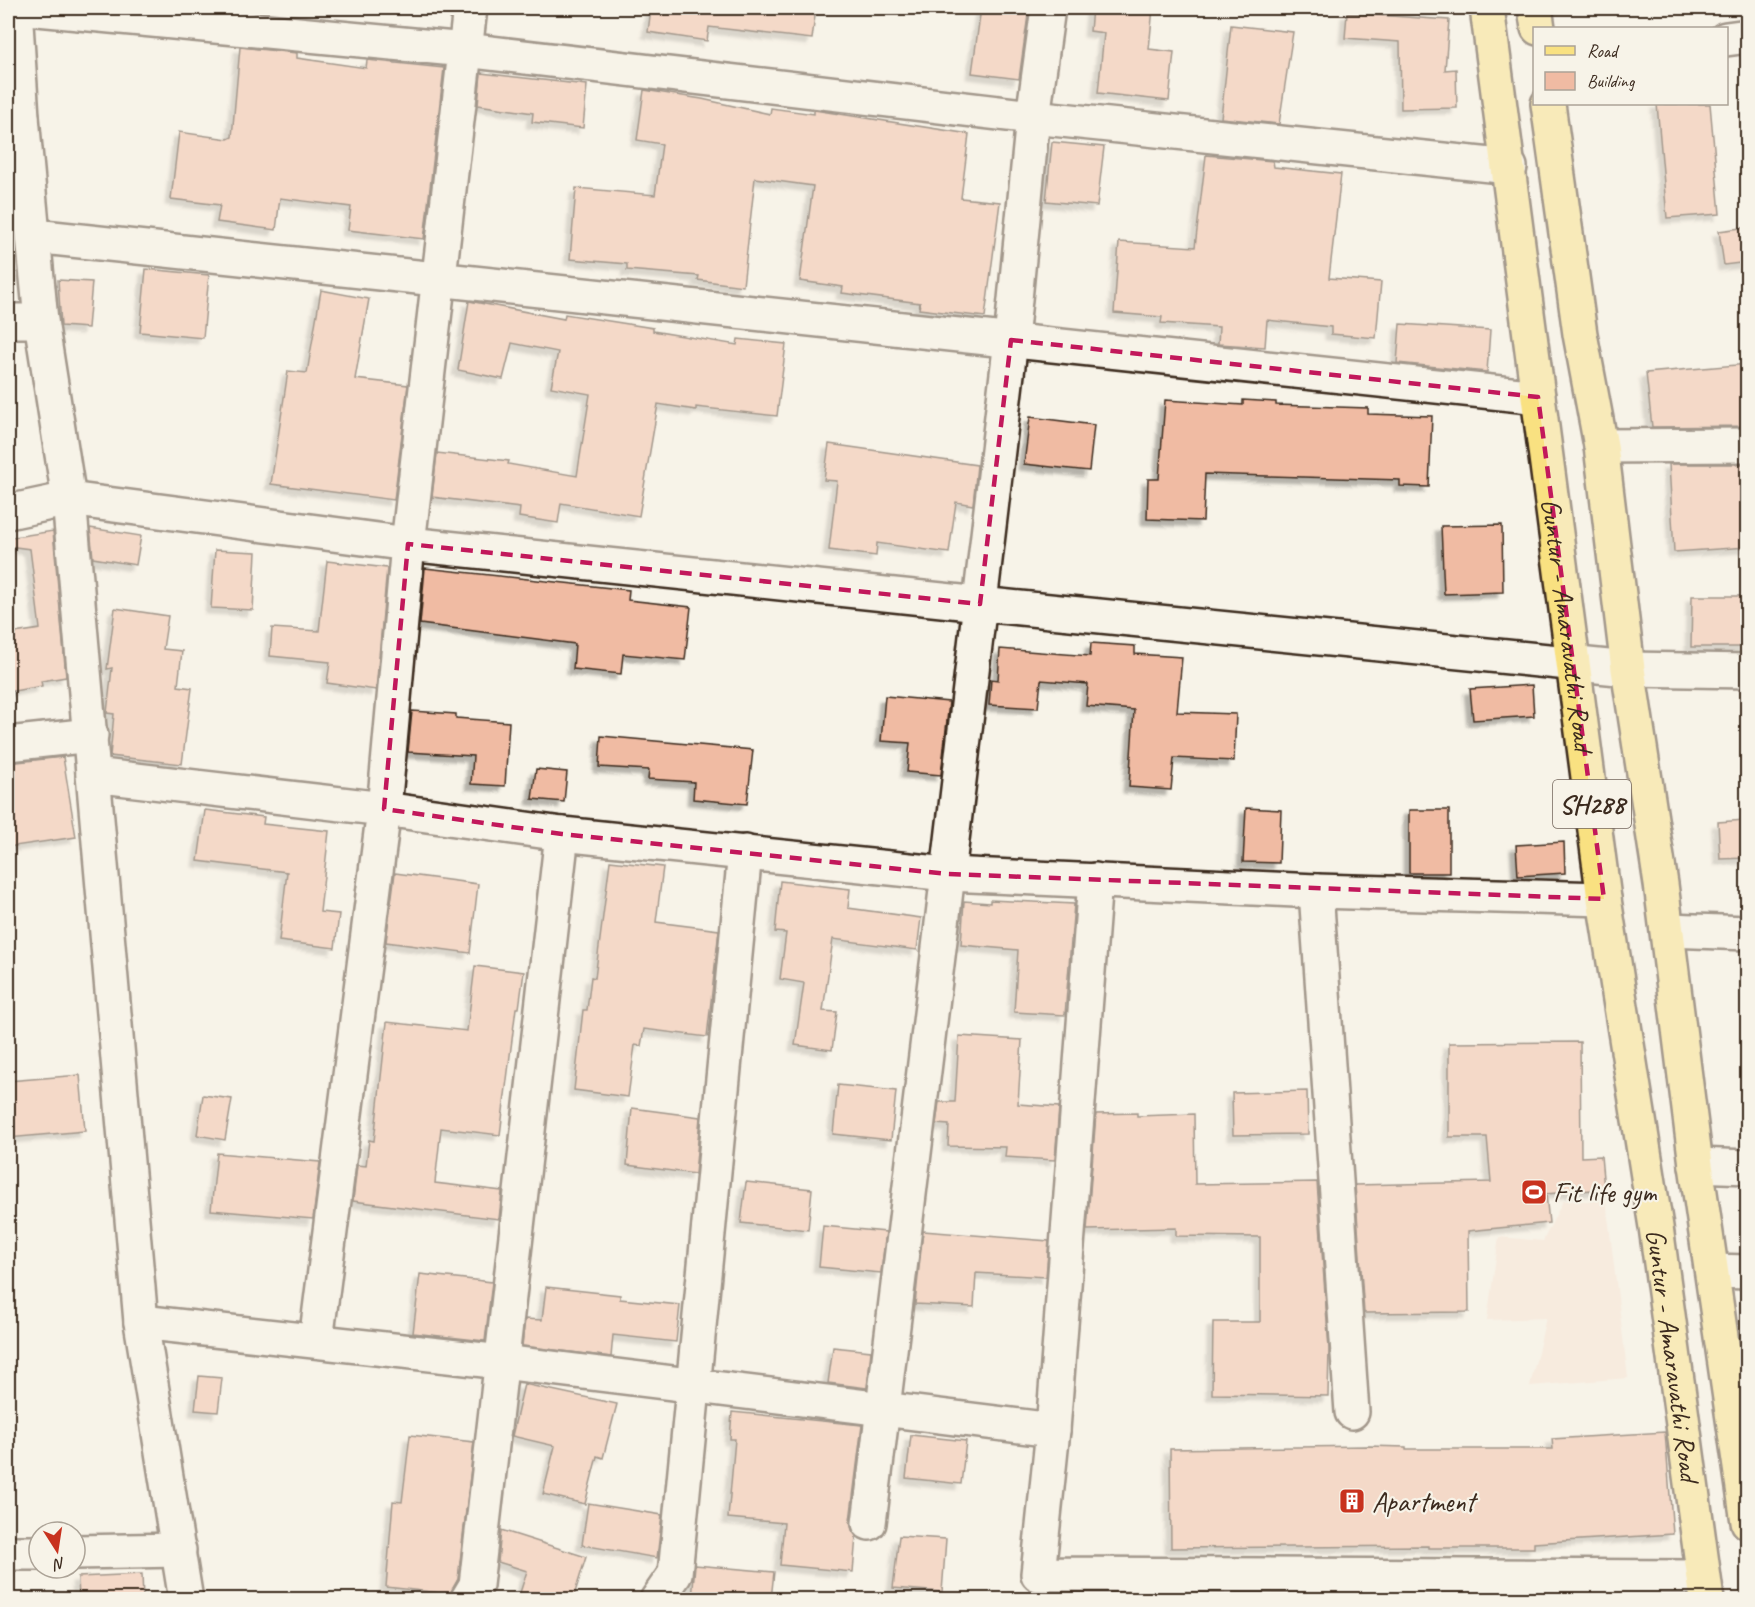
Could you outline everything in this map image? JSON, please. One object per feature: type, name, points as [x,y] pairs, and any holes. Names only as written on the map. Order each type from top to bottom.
[{"type":"main road","name":"Guntur - Amaravathi Road","points":[[1487,8],[1510,166],[1604,899],[1658,1237],[1705,1588]]},
{"type":"main road","points":[[1535,8],[1538,27]]},
{"type":"main road","name":"Guntur - Amaravathi Road","points":[[1548,105],[1580,334],[1601,446],[1628,669],[1668,930],[1696,1165],[1741,1440],[1748,1522]]},
{"type":"street","points":[[15,8],[15,117],[34,236],[41,321],[69,499],[141,1322],[186,1599]]},
{"type":"street","points":[[27,8],[465,50],[1033,117],[1510,166]]},
{"type":"street","points":[[316,1341],[384,809],[408,544],[470,8]]},
{"type":"street","points":[[869,1523],[980,604],[1011,340],[1033,117],[1048,8]]},
{"type":"street","points":[[1728,39],[1748,36]]},
{"type":"street","points":[[34,236],[1538,397]]},
{"type":"street","points":[[8,321],[41,321]]},
{"type":"street","points":[[1601,446],[1748,445]]},
{"type":"street","points":[[8,512],[69,499],[408,544],[980,604],[1628,669],[1748,671]]},
{"type":"street","points":[[8,744],[91,735]]},
{"type":"street","points":[[93,775],[384,809],[562,834],[948,874],[1316,891],[1604,899]]},
{"type":"street","points":[[467,1599],[476,1585],[562,834]]},
{"type":"street","points":[[657,1599],[675,1574],[745,852]]},
{"type":"street","points":[[1095,880],[1053,1430],[1038,1574],[1705,1588]]},
{"type":"street","points":[[1316,891],[1352,1412]]},
{"type":"street","points":[[1668,930],[1748,933]]},
{"type":"street","points":[[1696,1165],[1748,1167]]},
{"type":"street","points":[[1712,1271],[1748,1272]]},
{"type":"street","points":[[141,1322],[502,1362],[881,1411],[1053,1430]]},
{"type":"street","points":[[87,1552],[179,1550]]},
{"type":"street","points":[[8,1553],[27,1553]]},
{"type":"highlighted area","points":[[1011,340],[1538,397],[1604,899],[948,874],[562,834],[384,809],[408,544],[980,604]]},
{"type":"shaded area","points":[[1563,1201],[1606,1201],[1628,1378],[1530,1386],[1546,1318],[1487,1320],[1499,1237],[1543,1241]]},
{"type":"building","points":[[651,8],[816,8],[812,39],[709,27],[707,41],[648,32]]},
{"type":"building","points":[[981,8],[1029,8],[1019,79],[972,73]]},
{"type":"building","points":[[1092,8],[1153,8],[1149,49],[1174,52],[1169,101],[1098,93],[1104,33],[1090,31]]},
{"type":"building","points":[[1347,13],[1449,20],[1445,70],[1456,69],[1457,108],[1401,109],[1400,42],[1345,38]]},
{"type":"building","points":[[1231,25],[1293,32],[1279,124],[1221,118]]},
{"type":"building","points":[[240,47],[297,53],[297,58],[366,68],[367,60],[444,68],[424,239],[348,230],[351,207],[280,198],[276,230],[217,222],[220,205],[171,199],[179,132],[228,139],[232,137]]},
{"type":"building","points":[[481,73],[587,85],[583,128],[532,122],[533,113],[478,105]]},
{"type":"building","points":[[644,90],[702,99],[770,114],[771,108],[814,114],[814,110],[969,134],[961,198],[1000,202],[985,317],[919,309],[920,303],[842,293],[843,287],[800,281],[813,186],[755,178],[743,286],[698,280],[699,276],[627,270],[627,264],[570,259],[576,188],[655,195],[662,144],[637,140]]},
{"type":"building","points":[[1657,105],[1710,105],[1720,214],[1667,218]]},
{"type":"building","points":[[1052,142],[1104,147],[1097,206],[1046,201]]},
{"type":"building","points":[[1206,155],[1273,161],[1274,167],[1341,174],[1329,278],[1381,282],[1376,338],[1331,334],[1331,327],[1267,320],[1265,347],[1218,344],[1219,327],[1161,323],[1162,317],[1114,313],[1119,242],[1195,247]]},
{"type":"building","points":[[1748,227],[1748,262],[1724,265],[1719,231]]},
{"type":"building","points":[[146,269],[209,275],[203,338],[140,332]]},
{"type":"building","points":[[58,280],[92,282],[88,328],[61,326]]},
{"type":"building","points":[[321,290],[369,299],[355,379],[408,385],[394,500],[271,484],[288,371],[307,373]]},
{"type":"building","points":[[469,301],[564,319],[565,314],[653,328],[653,331],[737,345],[738,339],[786,344],[777,416],[696,407],[696,410],[658,404],[639,516],[561,503],[558,523],[519,517],[520,508],[432,497],[437,453],[509,461],[508,464],[577,476],[590,394],[551,387],[558,352],[512,343],[503,379],[458,370]]},
{"type":"building","points":[[1400,324],[1490,330],[1487,372],[1397,363]]},
{"type":"building","points":[[1748,364],[1748,426],[1652,427],[1646,373]]},
{"type":"building","points":[[1165,400],[1243,405],[1243,400],[1276,402],[1276,405],[1368,408],[1368,414],[1432,416],[1429,487],[1400,486],[1400,480],[1205,474],[1203,521],[1147,519],[1148,479],[1159,479]]},
{"type":"building","points":[[1030,417],[1094,425],[1089,471],[1024,464]]},
{"type":"building","points":[[829,444],[977,465],[973,505],[956,502],[949,553],[877,543],[876,556],[829,550],[837,481],[824,480]]},
{"type":"building","points":[[1669,464],[1748,464],[1748,547],[1674,552]]},
{"type":"building","points":[[1502,525],[1503,592],[1444,594],[1441,526]]},
{"type":"building","points":[[90,528],[141,536],[136,565],[93,558]]},
{"type":"building","points":[[53,531],[66,677],[41,681],[42,686],[8,692],[8,634],[40,629],[30,549],[8,546],[8,538]]},
{"type":"building","points":[[215,550],[256,552],[253,610],[211,608]]},
{"type":"building","points":[[327,561],[387,568],[376,690],[327,683],[330,662],[270,656],[272,628],[319,631]]},
{"type":"building","points":[[425,568],[629,590],[628,600],[691,607],[685,660],[623,654],[621,674],[573,669],[575,644],[420,624]]},
{"type":"building","points":[[1692,596],[1748,596],[1748,647],[1691,647]]},
{"type":"building","points":[[115,608],[168,616],[163,649],[182,651],[178,686],[192,688],[182,764],[110,756],[114,714],[107,713],[112,668],[107,669]]},
{"type":"building","points":[[1091,643],[1135,646],[1135,654],[1182,657],[1177,712],[1236,714],[1234,761],[1174,758],[1171,790],[1129,787],[1134,710],[1086,706],[1088,684],[1041,680],[1038,708],[989,705],[991,679],[998,680],[1000,649],[1090,656]]},
{"type":"building","points":[[1532,685],[1534,716],[1473,720],[1470,689]]},
{"type":"building","points":[[885,696],[949,702],[941,775],[907,772],[910,743],[881,741]]},
{"type":"building","points":[[412,711],[456,714],[456,718],[509,722],[505,786],[471,784],[473,756],[408,752]]},
{"type":"building","points":[[601,736],[753,750],[747,804],[693,799],[694,782],[648,779],[649,770],[599,767]]},
{"type":"building","points":[[63,757],[76,837],[8,847],[8,763]]},
{"type":"building","points":[[536,769],[567,772],[564,802],[532,799]]},
{"type":"building","points":[[1246,808],[1281,810],[1279,863],[1243,862]]},
{"type":"building","points":[[205,810],[264,817],[263,824],[329,831],[320,912],[339,914],[335,948],[279,941],[287,872],[198,861]]},
{"type":"building","points":[[1409,810],[1449,810],[1449,873],[1409,873]]},
{"type":"building","points":[[1745,820],[1747,858],[1720,859],[1718,822]]},
{"type":"building","points":[[1564,842],[1565,873],[1518,876],[1516,845]]},
{"type":"building","points":[[610,861],[663,867],[656,922],[719,930],[707,1037],[644,1029],[641,1046],[635,1045],[628,1097],[574,1090],[583,1010],[587,1010],[591,977],[595,978]]},
{"type":"building","points":[[395,873],[478,884],[470,953],[386,942]]},
{"type":"building","points":[[780,881],[850,889],[848,908],[921,918],[917,950],[833,939],[823,1011],[837,1012],[832,1050],[795,1045],[804,983],[780,979],[786,933],[775,932]]},
{"type":"building","points":[[990,900],[1074,904],[1065,1015],[1014,1012],[1018,950],[961,945],[964,901],[990,903]]},
{"type":"building","points":[[475,966],[524,972],[519,1008],[516,1008],[500,1135],[441,1128],[435,1183],[502,1191],[499,1219],[353,1201],[357,1165],[366,1166],[369,1140],[374,1141],[387,1022],[467,1031]]},
{"type":"building","points":[[959,1036],[1022,1040],[1018,1104],[1059,1107],[1055,1160],[1005,1157],[1006,1147],[948,1146],[949,1125],[936,1124],[939,1102],[955,1102]]},
{"type":"building","points":[[1580,1042],[1581,1157],[1601,1156],[1604,1189],[1546,1194],[1549,1223],[1468,1231],[1469,1312],[1364,1313],[1355,1185],[1491,1182],[1487,1137],[1449,1137],[1449,1043]]},
{"type":"building","points":[[80,1075],[85,1131],[8,1138],[8,1081]]},
{"type":"building","points":[[838,1085],[896,1091],[891,1140],[833,1134]]},
{"type":"building","points":[[1307,1091],[1308,1134],[1233,1135],[1232,1093]]},
{"type":"building","points":[[203,1095],[232,1099],[225,1140],[197,1135]]},
{"type":"building","points":[[632,1108],[700,1117],[695,1174],[627,1165]]},
{"type":"building","points":[[1137,1113],[1137,1116],[1194,1114],[1195,1184],[1317,1182],[1329,1349],[1328,1396],[1212,1394],[1213,1322],[1260,1322],[1260,1237],[1176,1236],[1176,1228],[1087,1230],[1096,1114]]},
{"type":"building","points":[[217,1153],[320,1162],[313,1219],[211,1210]]},
{"type":"building","points":[[746,1182],[812,1189],[808,1230],[741,1223]]},
{"type":"building","points":[[823,1226],[886,1232],[881,1273],[819,1267]]},
{"type":"building","points":[[923,1231],[1049,1241],[1046,1277],[976,1273],[974,1307],[915,1304]]},
{"type":"building","points":[[420,1274],[492,1282],[485,1341],[413,1333]]},
{"type":"building","points":[[546,1287],[620,1295],[620,1299],[680,1305],[676,1342],[613,1335],[611,1357],[522,1346],[525,1319],[542,1320]]},
{"type":"building","points":[[833,1347],[871,1351],[867,1388],[828,1383]]},
{"type":"building","points":[[199,1376],[222,1378],[218,1412],[195,1410]]},
{"type":"building","points":[[524,1384],[617,1404],[603,1458],[597,1456],[585,1504],[543,1494],[555,1446],[512,1436]]},
{"type":"building","points":[[732,1412],[862,1425],[850,1521],[856,1536],[853,1572],[780,1565],[784,1523],[728,1518],[735,1439],[730,1439]]},
{"type":"building","points":[[1665,1432],[1673,1534],[1534,1543],[1534,1548],[1428,1548],[1428,1546],[1171,1548],[1170,1449],[1368,1446],[1406,1447],[1406,1449],[1553,1449],[1552,1439]]},
{"type":"building","points":[[410,1435],[474,1442],[458,1579],[450,1594],[386,1587],[393,1501],[402,1502]]},
{"type":"building","points":[[911,1435],[966,1441],[961,1484],[906,1478]]},
{"type":"building","points":[[588,1503],[662,1515],[657,1558],[582,1545]]},
{"type":"building","points":[[501,1530],[586,1557],[573,1599],[518,1599],[527,1571],[498,1562]]},
{"type":"building","points":[[899,1536],[946,1539],[942,1592],[893,1588]]},
{"type":"building","points":[[695,1565],[774,1572],[771,1599],[692,1599]]},
{"type":"building","points":[[142,1574],[143,1599],[79,1599],[78,1580],[87,1580],[87,1577]]},
{"type":"place","name":"Fit life gym","points":[[1534,1192]]},
{"type":"place","name":"Apartment","points":[[1352,1501]]}]
